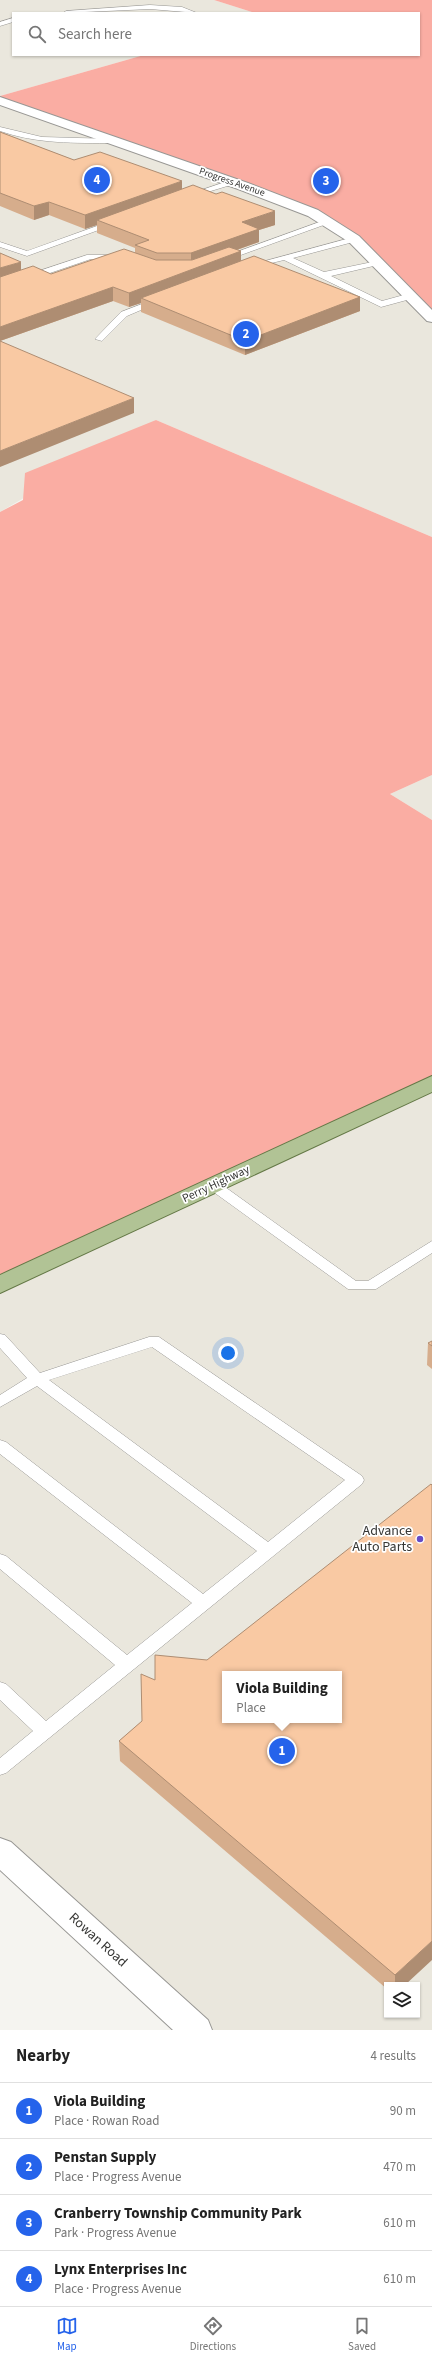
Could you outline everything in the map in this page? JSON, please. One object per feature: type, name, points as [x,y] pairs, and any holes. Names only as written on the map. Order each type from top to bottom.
[{"type":"main road","name":"Perry Highway","points":[[0,1285],[432,1083]]},
{"type":"street","name":"Progress Avenue","points":[[0,101],[231,182],[296,206],[328,222],[354,239],[379,262],[432,318]]},
{"type":"street","name":"Rowan Road","points":[[0,1851],[196,2030]]},
{"type":"lane","points":[[80,12],[160,6],[186,9],[192,12]]},
{"type":"lane","points":[[121,9],[133,12]]},
{"type":"lane","points":[[0,24],[12,20]]},
{"type":"lane","points":[[0,129],[13,134],[52,141],[114,141]]},
{"type":"lane","points":[[0,137],[13,134]]},
{"type":"lane","points":[[182,198],[231,182]]},
{"type":"lane","points":[[0,244],[27,254],[120,220]]},
{"type":"lane","points":[[213,262],[328,222]]},
{"type":"lane","points":[[245,268],[354,239]]},
{"type":"lane","points":[[0,287],[90,256],[121,258],[128,260]]},
{"type":"lane","points":[[285,257],[381,304],[411,296]]},
{"type":"lane","points":[[323,275],[379,262]]},
{"type":"lane","points":[[99,339],[124,314],[167,298]]},
{"type":"lane","points":[[213,1185],[353,1286],[371,1286],[432,1246]]},
{"type":"lane","points":[[0,1339],[37,1379],[268,1551]]},
{"type":"lane","points":[[0,1402],[37,1379],[154,1341],[356,1480],[0,1768]]},
{"type":"lane","points":[[0,1446],[203,1603]]},
{"type":"lane","points":[[0,1560],[127,1664]]},
{"type":"lane","points":[[0,1689],[45,1731]]},
{"type":"shaded area","points":[[0,0],[214,0],[252,12],[12,12],[12,56],[140,56],[0,96]]},
{"type":"shaded area","points":[[214,0],[432,0],[432,319],[328,222],[0,101],[0,96],[140,56],[420,56],[420,12],[252,12]]},
{"type":"shaded area","points":[[0,101],[328,222],[432,318],[432,537],[156,420],[0,512]]},
{"type":"shaded area","points":[[156,420],[432,537],[432,775],[390,794],[432,820],[432,1083],[0,1285],[0,512],[23,500],[25,473]]},
{"type":"shaded area","points":[[432,775],[432,820],[390,794]]},
{"type":"shaded area","points":[[432,1083],[432,2030],[196,2030],[0,1851],[0,1285]]},
{"type":"building","points":[[0,132],[74,160],[100,152],[182,181],[85,215],[49,202],[34,206],[0,193]]},
{"type":"building","points":[[193,185],[216,194],[222,192],[275,211],[242,222],[259,229],[191,253],[157,253],[135,245],[149,240],[97,220]]},
{"type":"building","points":[[229,247],[241,251],[129,293],[113,287],[0,327],[0,277],[33,266],[51,274],[124,249],[156,260],[192,260]]},
{"type":"building","points":[[0,253],[21,262],[0,268]]},
{"type":"building","points":[[254,256],[360,297],[245,341],[141,298]]},
{"type":"building","points":[[0,341],[134,398],[0,451]]},
{"type":"building","points":[[431,1484],[432,1485],[432,1941],[395,1975],[119,1741],[142,1721],[141,1674],[155,1680],[155,1655],[207,1660]]},
{"type":"place","name":"Lynx Enterprises Inc","points":[[97,180]]},
{"type":"place","name":"Cranberry Township Community Park","points":[[326,181]]},
{"type":"place","name":"Penstan Supply","points":[[246,334]]},
{"type":"place","name":"Advance Auto Parts","points":[[420,1539]]},
{"type":"place","name":"Viola Building","points":[[282,1751]]}]
